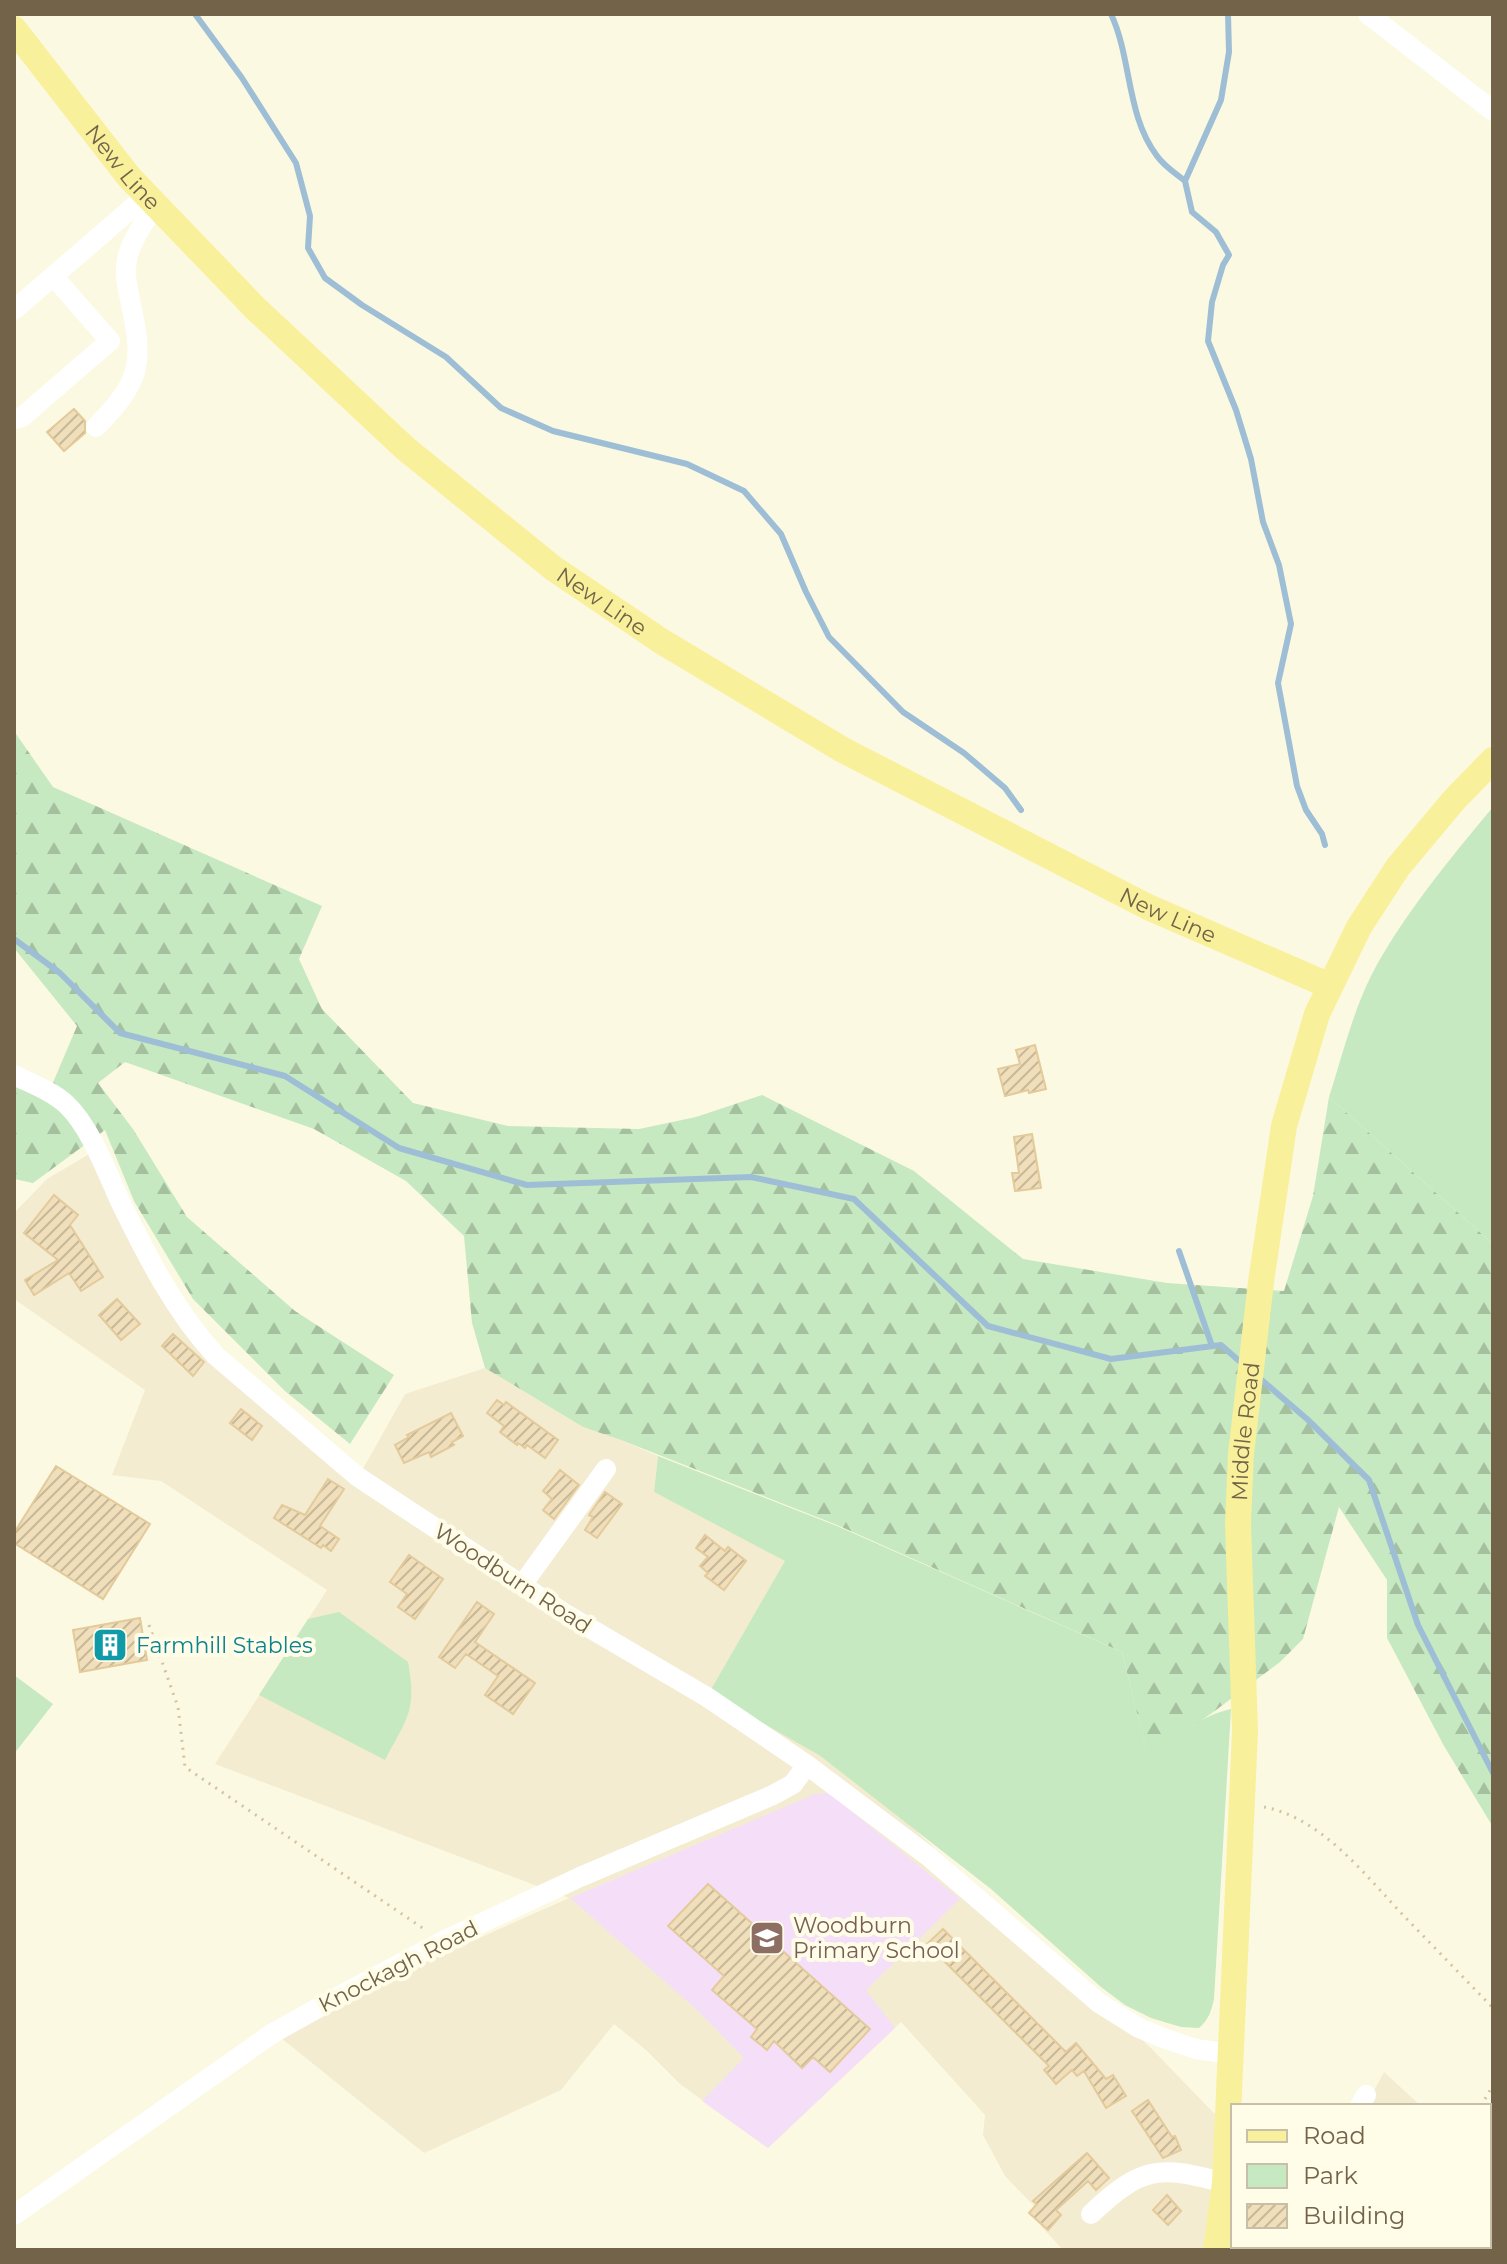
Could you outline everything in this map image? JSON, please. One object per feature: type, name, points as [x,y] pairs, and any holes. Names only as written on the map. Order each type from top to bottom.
[{"type":"main road","name":"New Line","points":[[14,29],[150,201],[255,308],[406,449],[553,568],[661,641],[843,750],[1148,907],[1330,986]]},
{"type":"main road","name":"Middle Road","points":[[1216,2250],[1228,2174],[1245,1731],[1238,1523],[1246,1405],[1284,1126],[1307,1044],[1330,986],[1359,927],[1398,867],[1454,800],[1493,760]]},
{"type":"street","points":[[1368,14],[1493,111]]},
{"type":"street","points":[[14,310],[150,201]]},
{"type":"street","points":[[96,427],[126,395],[134,374],[137,341],[126,264],[129,249],[150,201]]},
{"type":"street","points":[[17,422],[110,341],[54,277]]},
{"type":"street","name":"Woodburn Road","points":[[14,1075],[50,1092],[74,1114],[96,1150],[166,1291],[190,1326],[216,1356],[358,1477],[564,1613],[707,1697],[807,1765],[928,1856],[1099,2003],[1139,2028],[1166,2039],[1196,2049],[1231,2054]]},
{"type":"street","points":[[522,1585],[606,1469]]},
{"type":"street","name":"Knockagh Road","points":[[14,2215],[273,2033],[443,1941],[580,1877],[773,1795],[793,1784],[807,1765]]},
{"type":"street","points":[[1091,2214],[1130,2182],[1152,2173],[1228,2174]]},
{"type":"path","points":[[149,1625],[178,1707],[185,1767],[443,1941]]},
{"type":"path","points":[[1241,1807],[1278,1810],[1296,1817],[1318,1832],[1354,1863],[1493,2008]]},
{"type":"path","points":[[1482,2104],[1493,2085]]},
{"type":"shaded area","points":[[96,1150],[198,1336],[359,1476],[405,1394],[485,1368],[583,1427],[658,1456],[654,1492],[786,1561],[819,1755],[913,1828],[1151,2048],[1231,2131],[1231,2248],[1491,2248],[1491,2174],[1493,2250],[1063,2250],[1029,2213],[1034,2206],[1005,2176],[983,2135],[985,2115],[901,2022],[768,2148],[680,2084],[614,2024],[561,2090],[424,2153],[281,2038],[398,1974],[569,1898],[215,1764],[327,1590],[161,1481],[112,1475],[145,1390],[14,1299],[14,1213],[47,1179]]},
{"type":"shaded area","name":"Woodburn Primary School","points":[[829,1793],[960,1899],[866,1990],[895,2028],[768,2148],[702,2101],[744,2058],[696,2009],[570,1898],[815,1794]]},
{"type":"shaded area","points":[[1384,2072],[1419,2104],[1367,2104]]},
{"type":"green space","points":[[14,731],[53,787],[322,906],[299,959],[322,1009],[413,1103],[508,1126],[639,1129],[696,1117],[762,1095],[914,1171],[1023,1259],[1167,1283],[1284,1291],[1313,1196],[1329,1097],[1493,1244],[1493,1827],[1444,1746],[1387,1638],[1387,1580],[1339,1507],[1303,1639],[1280,1662],[1148,1757],[1122,1652],[837,1525],[583,1427],[485,1368],[472,1323],[464,1236],[406,1181],[314,1129],[125,1062],[98,1083],[133,1129],[187,1217],[295,1311],[394,1375],[350,1444],[285,1391],[193,1299],[134,1201],[105,1130],[33,1183],[14,1179],[14,1084],[46,1099],[77,1026],[14,948]]},
{"type":"green space","points":[[1493,807],[1493,1244],[1329,1097],[1358,1005],[1383,954],[1428,888]]},
{"type":"green space","points":[[658,1456],[837,1526],[1122,1652],[1148,1756],[1198,1722],[1231,1709],[1214,1999],[1209,2015],[1199,2028],[1181,2027],[1151,2018],[1125,2005],[991,1889],[819,1755],[709,1693],[785,1561],[654,1492]]},
{"type":"green space","points":[[339,1612],[408,1662],[411,1692],[408,1714],[385,1760],[259,1695],[308,1619]]},
{"type":"green space","points":[[14,1675],[53,1704],[14,1754]]},
{"type":"building","points":[[74,409],[85,421],[85,433],[64,451],[47,432]]},
{"type":"building","points":[[1035,1045],[1046,1089],[1005,1096],[998,1069],[1020,1064],[1016,1050]]},
{"type":"building","points":[[1032,1134],[1041,1188],[1015,1191],[1012,1173],[1019,1173],[1014,1137]]},
{"type":"building","points":[[54,1195],[78,1215],[70,1225],[103,1277],[81,1291],[69,1273],[34,1295],[25,1280],[58,1260],[24,1233]]},
{"type":"building","points":[[117,1299],[140,1324],[121,1340],[99,1315]]},
{"type":"building","points":[[173,1334],[204,1362],[193,1376],[162,1346]]},
{"type":"building","points":[[497,1400],[504,1405],[506,1402],[558,1440],[545,1458],[527,1445],[525,1448],[517,1445],[500,1432],[504,1426],[487,1413]]},
{"type":"building","points":[[241,1409],[262,1426],[252,1440],[230,1423]]},
{"type":"building","points":[[451,1413],[463,1436],[452,1442],[454,1445],[431,1457],[429,1452],[404,1463],[395,1445],[409,1437],[407,1435]]},
{"type":"building","points":[[56,1466],[150,1524],[103,1599],[14,1543],[14,1533]]},
{"type":"building","points":[[560,1470],[579,1485],[554,1519],[543,1510],[552,1499],[543,1491]]},
{"type":"building","points":[[328,1479],[344,1489],[320,1526],[339,1539],[331,1551],[323,1545],[321,1548],[274,1518],[282,1505],[305,1515]]},
{"type":"building","points":[[605,1492],[622,1504],[597,1538],[585,1530],[593,1517],[589,1515]]},
{"type":"building","points":[[705,1535],[725,1551],[728,1547],[746,1561],[724,1590],[705,1576],[708,1573],[700,1566],[708,1557],[696,1548]]},
{"type":"building","points":[[409,1555],[443,1579],[415,1619],[398,1607],[407,1594],[390,1582]]},
{"type":"building","points":[[477,1602],[494,1614],[475,1642],[535,1683],[513,1714],[485,1695],[498,1676],[466,1654],[455,1668],[439,1657]]},
{"type":"building","name":"Farmhill Stables","points":[[140,1618],[147,1660],[80,1672],[73,1630]]},
{"type":"building","name":"Woodburn Primary School","points":[[708,1884],[870,2029],[830,2072],[813,2057],[802,2068],[774,2041],[767,2050],[751,2037],[757,2029],[712,1990],[724,1976],[668,1926]]},
{"type":"building","points":[[943,1929],[1066,2052],[1076,2043],[1106,2079],[1113,2075],[1126,2096],[1106,2108],[1084,2071],[1077,2076],[1072,2070],[1056,2084],[1044,2070],[1049,2066],[927,1944]]},
{"type":"building","points":[[1148,2100],[1172,2137],[1175,2136],[1181,2150],[1163,2158],[1132,2111]]},
{"type":"building","points":[[1087,2153],[1109,2178],[1096,2190],[1088,2181],[1056,2210],[1061,2215],[1048,2230],[1029,2213],[1037,2204],[1033,2201]]},
{"type":"building","points":[[1167,2195],[1181,2211],[1168,2225],[1153,2210]]},
{"type":"waterway","points":[[195,14],[242,78],[296,163],[310,216],[308,248],[325,278],[446,357],[501,408],[553,431],[687,464],[744,491],[781,534],[829,637],[903,712],[964,753],[1005,788],[1021,810]]},
{"type":"waterway","points":[[1111,14],[1123,49],[1134,105],[1147,140],[1163,163],[1185,181]]},
{"type":"waterway","points":[[1228,14],[1229,52],[1221,100],[1185,181],[1192,212],[1216,232],[1229,255],[1212,302],[1208,341],[1236,410],[1251,459],[1263,522],[1279,565],[1291,624],[1278,683],[1297,786],[1325,845]]},
{"type":"waterway","points":[[14,939],[60,973],[120,1033],[285,1076],[399,1148],[527,1185],[751,1177],[854,1199],[988,1326],[1111,1359],[1221,1345],[1245,1366]]},
{"type":"waterway","points":[[1179,1251],[1212,1346]]},
{"type":"waterway","points":[[1257,1376],[1307,1419],[1369,1480],[1418,1625],[1493,1773]]},
{"type":"place","name":"Farmhill Stables","points":[[110,1645]]},
{"type":"place","name":"Woodburn Primary School","points":[[767,1938]]}]
